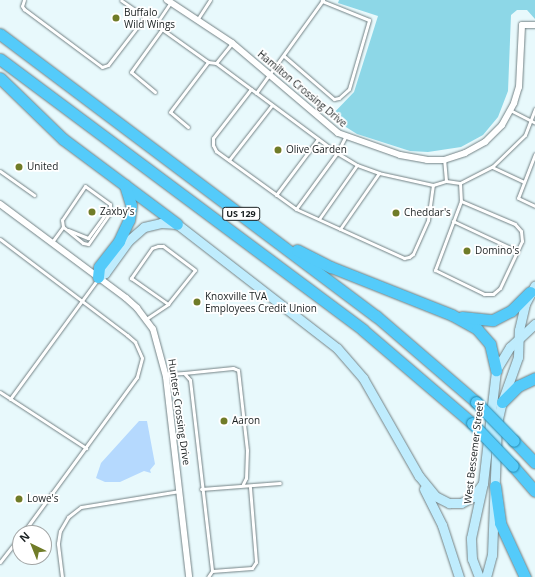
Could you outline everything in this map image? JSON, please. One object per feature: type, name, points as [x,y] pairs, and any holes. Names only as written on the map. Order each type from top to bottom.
[{"type":"highway","name":"US 129","points":[[0,34],[393,329],[476,402],[535,463]]},
{"type":"highway","name":"US 129","points":[[0,59],[363,330],[472,424],[535,491]]},
{"type":"highway","points":[[0,78],[63,139],[178,224]]},
{"type":"highway","points":[[98,277],[99,267],[119,241],[131,213],[129,196],[125,185]]},
{"type":"highway","points":[[270,236],[331,266],[452,315],[485,336],[494,352],[496,370]]},
{"type":"highway","points":[[452,315],[493,320],[511,311],[533,288]]},
{"type":"highway","points":[[502,402],[518,386],[535,378]]},
{"type":"highway","points":[[495,486],[500,523],[525,577]]},
{"type":"main road","points":[[98,277],[105,273],[128,241],[144,228],[161,223],[178,224],[337,348],[363,378],[419,476],[442,525],[459,577]]},
{"type":"main road","name":"West Bessemer Street","points":[[486,577],[492,555],[495,440],[502,402],[518,357],[522,314],[533,288]]},
{"type":"main road","name":"West Bessemer Street","points":[[479,577],[470,549],[483,483],[496,370],[502,358],[519,337],[535,324]]},
{"type":"main road","points":[[419,476],[435,496],[454,504],[473,497],[483,483]]},
{"type":"street","name":"Hamilton Crossing Drive","points":[[169,1],[232,43],[345,137],[415,159],[444,160],[466,153],[485,142],[502,125],[519,87],[522,24],[535,25]]},
{"type":"street","name":"Hunters Crossing Drive","points":[[0,204],[126,298],[146,319],[158,342],[166,374],[189,577]]},
{"type":"lane","points":[[24,0],[22,6],[24,10],[102,67],[108,65],[145,17]]},
{"type":"lane","points":[[121,0],[208,62],[216,63],[337,153],[357,165],[379,173],[433,185],[446,182],[460,183],[492,167],[524,135],[535,109]]},
{"type":"lane","points":[[197,20],[210,0]]},
{"type":"lane","points":[[156,24],[169,1]]},
{"type":"lane","points":[[256,93],[323,1],[369,20],[349,89],[339,98],[334,99],[284,56]]},
{"type":"lane","points":[[155,92],[131,72],[162,29]]},
{"type":"lane","points":[[216,63],[232,43]]},
{"type":"lane","points":[[188,127],[170,112],[208,62]]},
{"type":"lane","points":[[251,89],[213,138],[216,151],[296,209],[404,258],[413,254],[428,220],[433,185]]},
{"type":"lane","points":[[229,160],[272,105]]},
{"type":"lane","points":[[510,110],[535,123]]},
{"type":"lane","points":[[296,209],[337,153],[345,137]]},
{"type":"lane","points":[[276,195],[318,140]]},
{"type":"lane","points":[[535,154],[518,198],[535,206]]},
{"type":"lane","points":[[444,160],[446,182]]},
{"type":"lane","points":[[319,219],[357,165]]},
{"type":"lane","points":[[492,167],[524,182]]},
{"type":"lane","points":[[0,171],[34,195]]},
{"type":"lane","points":[[340,229],[379,173]]},
{"type":"lane","points":[[460,183],[461,201],[434,266],[437,273],[484,294],[493,294],[500,288],[522,236],[518,226],[461,201]]},
{"type":"lane","points":[[85,186],[101,195],[111,208],[110,213],[88,244],[83,243],[63,227],[62,220],[85,186]]},
{"type":"lane","points":[[66,230],[88,238],[111,208]]},
{"type":"lane","points":[[453,221],[517,250]]},
{"type":"lane","points":[[52,242],[63,227]]},
{"type":"lane","points":[[0,239],[135,342],[142,358],[137,377],[28,525]]},
{"type":"lane","points":[[146,319],[168,304],[195,270],[163,246],[158,246],[152,248],[131,278],[168,304]]},
{"type":"lane","points":[[10,399],[82,302],[98,277]]},
{"type":"lane","points":[[166,374],[233,368],[238,370],[248,450],[246,478],[243,484]]},
{"type":"lane","points":[[184,373],[190,380],[203,474],[201,488],[212,571],[208,577],[203,577]]},
{"type":"lane","points":[[0,392],[86,448]]},
{"type":"lane","points":[[201,488],[243,484],[250,487],[280,483]]},
{"type":"lane","points":[[212,571],[252,568],[256,562],[250,487]]},
{"type":"lane","points":[[62,577],[58,543],[60,531],[68,517],[81,507],[180,491]]},
{"type":"lane","points":[[0,562],[12,546]]},
{"type":"shaded area","points":[[339,0],[535,0],[535,19],[527,10],[517,10],[511,15],[508,91],[498,117],[483,135],[461,147],[428,152],[410,151],[357,134],[330,117],[354,92],[378,16],[338,3]]},
{"type":"shaded area","points":[[139,421],[147,421],[155,464],[150,470],[151,473],[144,471],[120,482],[105,482],[96,478],[101,463]]},
{"type":"place","name":"Buffalo Wild Wings","points":[[116,18]]},
{"type":"place","name":"Olive Garden","points":[[278,150]]},
{"type":"place","name":"United","points":[[19,167]]},
{"type":"place","name":"Zaxby's","points":[[92,212]]},
{"type":"place","name":"Cheddar's","points":[[396,213]]},
{"type":"place","name":"Domino's","points":[[467,251]]},
{"type":"place","name":"Knoxville TVA Employees Credit Union","points":[[197,302]]},
{"type":"place","name":"Aaron","points":[[224,421]]},
{"type":"place","name":"Lowe's","points":[[19,499]]}]
